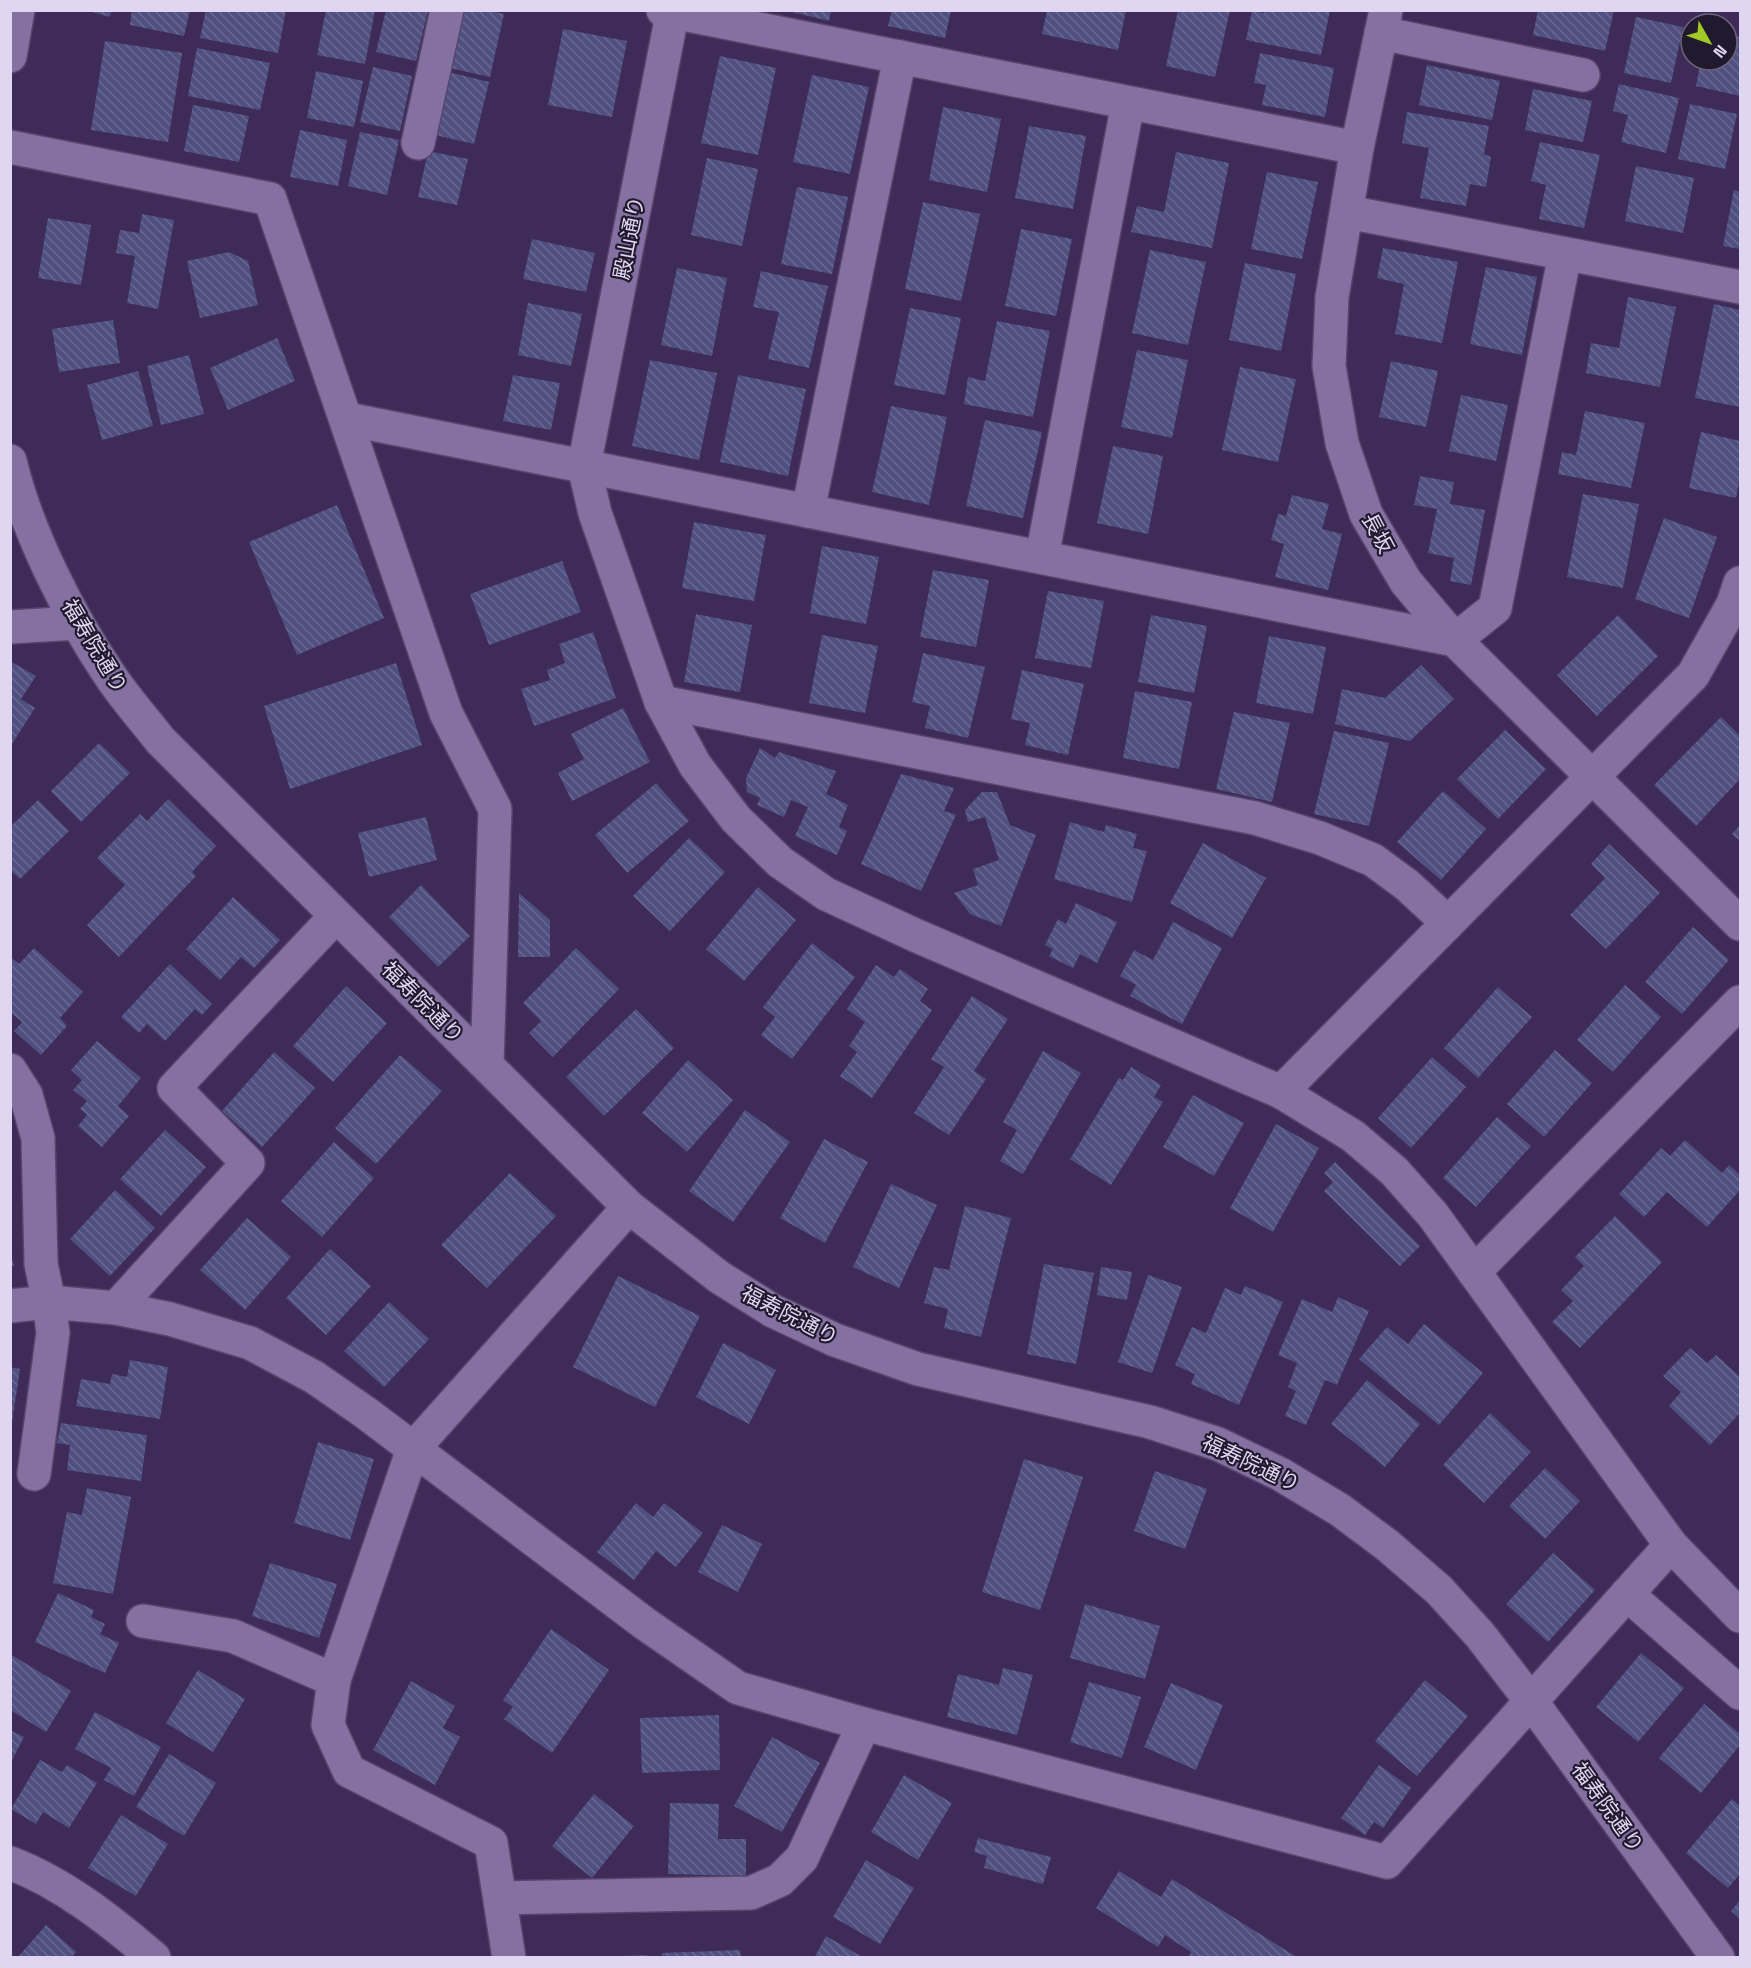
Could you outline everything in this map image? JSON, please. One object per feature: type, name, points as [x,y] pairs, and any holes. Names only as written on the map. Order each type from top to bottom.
[{"type":"street","points":[[10,56],[18,10]]},
{"type":"street","points":[[418,143],[447,10]]},
{"type":"street","points":[[670,11],[1357,148]]},
{"type":"street","name":"殿山通り","points":[[584,466],[670,11]]},
{"type":"street","points":[[1383,22],[1583,75]]},
{"type":"street","name":"長坂","points":[[1383,22],[1357,148],[1332,297],[1329,366],[1342,443],[1366,514],[1406,582],[1455,640],[1740,924]]},
{"type":"street","points":[[808,511],[900,57]]},
{"type":"street","points":[[1042,557],[1128,103]]},
{"type":"street","points":[[10,147],[270,199],[446,713],[495,809],[487,1065]]},
{"type":"street","points":[[1347,212],[1740,287]]},
{"type":"street","points":[[347,419],[1455,640],[1495,608],[1565,254]]},
{"type":"street","name":"福寿院通り","points":[[10,461],[34,535],[77,623],[110,676],[160,740],[629,1207],[719,1277],[773,1311],[835,1340],[918,1369],[1150,1422],[1218,1444],[1280,1474],[1340,1510],[1387,1545],[1439,1590],[1480,1635],[1531,1701],[1718,1958]]},
{"type":"street","points":[[584,466],[595,513],[661,702],[695,765],[736,819],[780,862],[826,894],[917,936],[1281,1092],[1353,1136],[1394,1171],[1433,1215],[1671,1545],[1740,1616]]},
{"type":"street","points":[[1281,1092],[1693,675],[1733,604],[1740,584]]},
{"type":"street","points":[[10,627],[77,623]]},
{"type":"street","points":[[661,702],[1255,818],[1320,838],[1373,860],[1407,885],[1448,923]]},
{"type":"street","points":[[116,1308],[248,1163],[174,1088],[336,916]]},
{"type":"street","points":[[1474,1272],[1740,1002]]},
{"type":"street","points":[[10,1070],[26,1095],[38,1138],[41,1264],[50,1302],[52,1333],[34,1474]]},
{"type":"street","points":[[509,1958],[491,1843],[349,1771],[328,1725],[334,1680],[413,1449],[629,1207]]},
{"type":"street","points":[[10,1306],[50,1302],[116,1308],[170,1319],[250,1343],[314,1377],[644,1623],[738,1688],[864,1724],[1387,1862],[1671,1545]]},
{"type":"street","points":[[1627,1594],[1740,1693]]},
{"type":"street","points":[[144,1621],[233,1636],[334,1680]]},
{"type":"street","points":[[501,1898],[751,1893],[780,1880],[802,1858],[864,1724]]},
{"type":"street","points":[[10,1863],[36,1873],[54,1884],[116,1926],[154,1958]]},
{"type":"building","points":[[85,10],[111,10],[110,17]]},
{"type":"building","points":[[132,10],[190,10],[184,36],[130,25]]},
{"type":"building","points":[[206,10],[286,10],[278,53],[200,38]]},
{"type":"building","points":[[326,10],[375,10],[365,64],[317,55]]},
{"type":"building","points":[[386,10],[428,10],[416,61],[376,52]]},
{"type":"building","points":[[464,10],[487,10],[504,14],[490,77],[450,68]]},
{"type":"building","points":[[784,10],[831,10],[829,21]]},
{"type":"building","points":[[892,10],[951,10],[945,38],[888,26]]},
{"type":"building","points":[[1047,10],[1126,10],[1118,50],[1042,34]]},
{"type":"building","points":[[1178,10],[1230,10],[1215,77],[1166,66]]},
{"type":"building","points":[[1265,10],[1330,10],[1321,55],[1246,40],[1252,11],[1264,13]]},
{"type":"building","points":[[1538,10],[1614,10],[1605,51],[1533,35]]},
{"type":"building","points":[[1636,17],[1679,26],[1679,46],[1671,83],[1624,73]]},
{"type":"building","points":[[563,29],[627,41],[612,117],[548,105]]},
{"type":"building","points":[[1740,37],[1740,96],[1696,86],[1699,72],[1739,72]]},
{"type":"building","points":[[105,41],[182,53],[168,142],[91,130]]},
{"type":"building","points":[[197,48],[270,63],[260,110],[188,96]]},
{"type":"building","points":[[1260,53],[1334,68],[1325,117],[1262,105],[1266,85],[1254,83]]},
{"type":"building","points":[[720,56],[776,68],[758,155],[701,143]]},
{"type":"building","points":[[1427,65],[1500,81],[1492,120],[1419,105]]},
{"type":"building","points":[[373,67],[412,76],[400,131],[360,122]]},
{"type":"building","points":[[316,71],[363,81],[354,127],[307,118]]},
{"type":"building","points":[[449,72],[489,82],[474,144],[435,135]]},
{"type":"building","points":[[812,75],[869,87],[850,174],[793,162]]},
{"type":"building","points":[[1619,84],[1679,98],[1666,153],[1621,142],[1628,115],[1613,111]]},
{"type":"building","points":[[1533,89],[1592,101],[1583,142],[1525,130]]},
{"type":"building","points":[[1690,104],[1737,114],[1725,169],[1678,159]]},
{"type":"building","points":[[193,105],[249,116],[239,162],[184,151]]},
{"type":"building","points":[[943,107],[1001,119],[987,192],[929,180]]},
{"type":"building","points":[[1407,112],[1489,126],[1484,154],[1491,157],[1486,187],[1470,184],[1466,206],[1420,198],[1429,148],[1402,143]]},
{"type":"building","points":[[1029,126],[1086,136],[1073,209],[1015,198]]},
{"type":"building","points":[[300,130],[347,140],[338,186],[290,177]]},
{"type":"building","points":[[360,132],[399,140],[387,195],[348,186]]},
{"type":"building","points":[[1540,142],[1600,155],[1584,228],[1539,219],[1546,185],[1531,181]]},
{"type":"building","points":[[428,151],[468,159],[457,205],[418,197]]},
{"type":"building","points":[[1176,152],[1229,163],[1212,248],[1131,232],[1137,206],[1164,212]]},
{"type":"building","points":[[707,158],[758,169],[742,246],[691,235]]},
{"type":"building","points":[[1636,166],[1694,178],[1683,233],[1625,221]]},
{"type":"building","points":[[1267,172],[1318,182],[1302,259],[1251,249]]},
{"type":"building","points":[[797,187],[848,197],[832,274],[781,264]]},
{"type":"building","points":[[1734,190],[1740,192],[1740,249],[1723,246]]},
{"type":"building","points":[[923,202],[980,214],[961,301],[905,289]]},
{"type":"building","points":[[142,214],[174,220],[158,309],[127,303],[135,256],[116,253],[120,230],[139,233]]},
{"type":"building","points":[[48,218],[91,225],[81,285],[38,278]]},
{"type":"building","points":[[1021,229],[1072,239],[1056,316],[1005,306]]},
{"type":"building","points":[[532,239],[595,253],[586,292],[523,279]]},
{"type":"building","points":[[1383,248],[1458,262],[1442,343],[1395,334],[1404,284],[1377,278]]},
{"type":"building","points":[[1150,250],[1206,262],[1188,345],[1132,333]]},
{"type":"building","points":[[229,252],[248,261],[258,305],[200,318],[187,261]]},
{"type":"building","points":[[1245,263],[1296,274],[1281,351],[1229,340]]},
{"type":"building","points":[[1486,267],[1537,277],[1522,355],[1470,344]]},
{"type":"building","points":[[677,268],[727,278],[712,356],[661,345]]},
{"type":"building","points":[[761,271],[828,286],[809,368],[768,359],[779,312],[753,307]]},
{"type":"building","points":[[1628,297],[1676,307],[1660,387],[1586,373],[1591,343],[1619,348]]},
{"type":"building","points":[[528,303],[582,314],[571,366],[518,355]]},
{"type":"building","points":[[1714,304],[1740,310],[1740,407],[1695,398]]},
{"type":"building","points":[[910,308],[961,318],[945,395],[894,385]]},
{"type":"building","points":[[113,320],[120,363],[59,372],[52,329]]},
{"type":"building","points":[[997,321],[1050,331],[1033,417],[964,404],[968,377],[985,381]]},
{"type":"building","points":[[277,338],[295,381],[228,410],[210,368]]},
{"type":"building","points":[[1137,350],[1188,360],[1172,438],[1121,427]]},
{"type":"building","points":[[189,355],[204,414],[161,425],[147,366]]},
{"type":"building","points":[[650,360],[717,373],[699,460],[632,446]]},
{"type":"building","points":[[1391,361],[1438,371],[1426,427],[1379,417]]},
{"type":"building","points":[[1240,367],[1296,379],[1278,462],[1222,450]]},
{"type":"building","points":[[138,371],[153,426],[102,440],[87,385]]},
{"type":"building","points":[[513,375],[560,383],[551,430],[503,421]]},
{"type":"building","points":[[738,375],[806,389],[788,476],[720,462]]},
{"type":"building","points":[[1461,395],[1508,405],[1496,461],[1449,451]]},
{"type":"building","points":[[891,406],[947,417],[929,505],[872,492]]},
{"type":"building","points":[[1585,411],[1645,423],[1631,488],[1558,474],[1562,452],[1576,455]]},
{"type":"building","points":[[985,420],[1042,432],[1023,518],[966,506]]},
{"type":"building","points":[[1701,432],[1740,441],[1740,478],[1736,498],[1689,488]]},
{"type":"building","points":[[1113,446],[1163,456],[1148,534],[1097,523]]},
{"type":"building","points":[[1420,476],[1454,482],[1450,504],[1485,510],[1471,585],[1450,581],[1454,558],[1428,553],[1437,509],[1414,505]]},
{"type":"building","points":[[1583,494],[1639,504],[1623,588],[1567,577]]},
{"type":"building","points":[[1292,495],[1329,504],[1322,529],[1342,534],[1328,590],[1275,577],[1284,544],[1271,540],[1278,514],[1286,516]]},
{"type":"building","points":[[337,505],[384,618],[297,655],[249,542]]},
{"type":"building","points":[[1664,518],[1717,537],[1689,618],[1635,599]]},
{"type":"building","points":[[694,522],[766,535],[754,601],[682,588]]},
{"type":"building","points":[[822,546],[879,557],[866,624],[810,613]]},
{"type":"building","points":[[562,561],[581,612],[489,645],[470,594]]},
{"type":"building","points":[[933,570],[989,580],[976,647],[920,637]]},
{"type":"building","points":[[1048,591],[1104,601],[1091,668],[1035,658]]},
{"type":"building","points":[[696,614],[752,625],[740,692],[684,682]]},
{"type":"building","points":[[1151,615],[1207,626],[1194,693],[1138,682]]},
{"type":"building","points":[[1618,615],[1658,656],[1597,716],[1557,675]]},
{"type":"building","points":[[593,632],[616,698],[534,726],[521,689],[550,680],[547,670],[565,663],[559,644]]},
{"type":"building","points":[[822,635],[878,646],[865,713],[809,703]]},
{"type":"building","points":[[1269,636],[1326,647],[1313,714],[1256,703]]},
{"type":"building","points":[[923,653],[985,667],[968,738],[925,728],[930,706],[912,702]]},
{"type":"building","points":[[10,661],[36,676],[21,699],[35,708],[10,747]]},
{"type":"building","points":[[396,663],[422,745],[290,789],[264,706]]},
{"type":"building","points":[[1421,665],[1454,699],[1410,741],[1335,724],[1342,689],[1385,698]]},
{"type":"building","points":[[1022,670],[1084,684],[1068,755],[1025,745],[1030,723],[1011,719]]},
{"type":"building","points":[[1135,691],[1192,702],[1179,769],[1123,758]]},
{"type":"building","points":[[623,708],[650,762],[572,801],[558,773],[584,759],[571,734]]},
{"type":"building","points":[[1234,712],[1290,723],[1272,802],[1216,789]]},
{"type":"building","points":[[1721,717],[1740,736],[1740,779],[1696,826],[1654,785]]},
{"type":"building","points":[[1505,730],[1546,769],[1498,819],[1457,779]]},
{"type":"building","points":[[1334,731],[1389,743],[1369,826],[1314,814]]},
{"type":"building","points":[[99,743],[130,773],[81,822],[51,791]]},
{"type":"building","points":[[760,748],[775,758],[779,752],[836,771],[826,794],[848,805],[839,827],[847,831],[837,855],[795,836],[808,807],[791,800],[784,817],[757,805],[760,798],[747,792],[746,778]]},
{"type":"building","points":[[901,774],[954,788],[944,811],[956,815],[921,891],[861,864]]},
{"type":"building","points":[[656,783],[689,821],[627,873],[595,835]]},
{"type":"building","points":[[1443,791],[1486,829],[1441,880],[1397,842]]},
{"type":"building","points":[[982,792],[997,792],[1010,825],[1036,835],[1001,926],[970,914],[954,893],[978,885],[973,869],[999,860],[985,817],[968,822],[965,810]]},
{"type":"building","points":[[168,799],[216,846],[192,872],[196,876],[119,957],[87,925],[125,885],[97,858],[140,814],[147,821]]},
{"type":"building","points":[[38,800],[69,831],[20,879],[10,870],[10,827]]},
{"type":"building","points":[[426,817],[437,860],[369,877],[358,833]]},
{"type":"building","points":[[1070,822],[1104,832],[1106,825],[1137,834],[1133,848],[1147,851],[1132,902],[1054,879]]},
{"type":"building","points":[[1740,825],[1740,841],[1732,834]]},
{"type":"building","points":[[689,838],[725,872],[670,931],[633,896]]},
{"type":"building","points":[[1203,843],[1266,878],[1232,938],[1170,903]]},
{"type":"building","points":[[1609,844],[1660,893],[1606,949],[1570,915],[1605,878],[1591,864]]},
{"type":"building","points":[[421,885],[470,936],[438,967],[389,917]]},
{"type":"building","points":[[758,887],[796,920],[744,981],[706,949]]},
{"type":"building","points":[[519,893],[550,920],[550,957],[518,957]]},
{"type":"building","points":[[233,897],[280,940],[254,968],[241,957],[220,980],[186,949]]},
{"type":"building","points":[[1076,903],[1117,922],[1097,963],[1080,954],[1073,968],[1049,956],[1053,949],[1045,945],[1058,919],[1066,924]]},
{"type":"building","points":[[1173,922],[1222,948],[1182,1024],[1130,996],[1136,985],[1120,976],[1134,950],[1153,960]]},
{"type":"building","points":[[1693,927],[1729,960],[1682,1014],[1645,982]]},
{"type":"building","points":[[812,943],[855,977],[792,1059],[761,1035],[775,1017],[763,1007]]},
{"type":"building","points":[[34,948],[83,992],[60,1018],[67,1026],[41,1055],[14,1031],[22,1022],[10,1012],[10,957],[19,964]]},
{"type":"building","points":[[576,948],[619,989],[553,1057],[529,1033],[541,1021],[523,1003]]},
{"type":"building","points":[[170,964],[212,1004],[202,1015],[195,1009],[165,1041],[147,1024],[139,1033],[121,1017]]},
{"type":"building","points":[[876,965],[894,977],[900,969],[928,989],[920,1001],[932,1010],[872,1098],[840,1076],[857,1052],[849,1046],[865,1022],[847,1009]]},
{"type":"building","points":[[1625,985],[1661,1017],[1613,1072],[1577,1040]]},
{"type":"building","points":[[346,986],[387,1023],[333,1082],[293,1046]]},
{"type":"building","points":[[1498,987],[1532,1017],[1478,1078],[1444,1048]]},
{"type":"building","points":[[972,996],[1008,1019],[974,1071],[986,1079],[949,1135],[914,1113],[944,1067],[931,1059]]},
{"type":"building","points":[[636,1009],[674,1048],[604,1116],[566,1077]]},
{"type":"building","points":[[97,1041],[141,1078],[118,1106],[129,1116],[102,1147],[78,1126],[87,1115],[80,1109],[87,1101],[73,1090],[82,1080],[71,1070]]},
{"type":"building","points":[[1555,1050],[1592,1083],[1544,1137],[1507,1104]]},
{"type":"building","points":[[1043,1051],[1081,1073],[1023,1174],[1000,1161],[1017,1130],[1003,1122]]},
{"type":"building","points":[[274,1052],[315,1088],[262,1147],[222,1111]]},
{"type":"building","points":[[400,1055],[442,1091],[376,1164],[335,1128]]},
{"type":"building","points":[[1432,1057],[1466,1087],[1411,1148],[1378,1118]]},
{"type":"building","points":[[688,1060],[733,1100],[687,1152],[642,1113]]},
{"type":"building","points":[[1131,1067],[1161,1085],[1154,1097],[1163,1102],[1111,1185],[1070,1159],[1119,1078],[1123,1080]]},
{"type":"building","points":[[1193,1095],[1244,1123],[1214,1176],[1163,1147]]},
{"type":"building","points":[[745,1110],[790,1142],[733,1222],[689,1191]]},
{"type":"building","points":[[1497,1117],[1531,1146],[1476,1207],[1443,1178]]},
{"type":"building","points":[[1276,1124],[1319,1148],[1273,1232],[1230,1208]]},
{"type":"building","points":[[165,1130],[206,1167],[161,1216],[120,1179]]},
{"type":"building","points":[[824,1139],[868,1162],[825,1243],[780,1218]]},
{"type":"building","points":[[1685,1140],[1722,1173],[1729,1165],[1740,1175],[1740,1190],[1707,1227],[1667,1192],[1644,1217],[1619,1194],[1661,1148],[1670,1156]]},
{"type":"building","points":[[334,1142],[374,1178],[322,1237],[281,1201]]},
{"type":"building","points":[[1335,1162],[1420,1246],[1400,1266],[1324,1191],[1333,1182],[1324,1173]]},
{"type":"building","points":[[510,1173],[556,1216],[487,1288],[441,1245]]},
{"type":"building","points":[[891,1184],[937,1205],[899,1288],[853,1267]]},
{"type":"building","points":[[115,1190],[155,1228],[110,1276],[70,1239]]},
{"type":"building","points":[[965,1206],[1011,1218],[981,1337],[944,1328],[948,1309],[924,1303],[934,1267],[949,1270]]},
{"type":"building","points":[[1615,1216],[1662,1262],[1580,1348],[1552,1322],[1573,1301],[1561,1290],[1584,1266],[1575,1257]]},
{"type":"building","points":[[247,1218],[291,1257],[245,1310],[200,1270]]},
{"type":"building","points":[[330,1249],[371,1286],[326,1335],[286,1298]]},
{"type":"building","points":[[10,1251],[14,1266],[10,1266]]},
{"type":"building","points":[[1044,1264],[1094,1273],[1076,1364],[1027,1354]]},
{"type":"building","points":[[1101,1267],[1132,1272],[1127,1300],[1097,1295]]},
{"type":"building","points":[[1148,1275],[1182,1287],[1152,1373],[1118,1362]]},
{"type":"building","points":[[618,1276],[700,1316],[655,1407],[573,1367]]},
{"type":"building","points":[[1245,1286],[1283,1302],[1239,1405],[1191,1384],[1195,1374],[1175,1365],[1192,1327],[1206,1333],[1225,1288],[1241,1295]]},
{"type":"building","points":[[1338,1297],[1369,1311],[1337,1385],[1325,1380],[1306,1425],[1285,1416],[1296,1391],[1288,1387],[1297,1363],[1278,1355],[1302,1299],[1332,1312]]},
{"type":"building","points":[[389,1302],[429,1339],[384,1387],[344,1351]]},
{"type":"building","points":[[1424,1324],[1483,1373],[1439,1425],[1359,1359],[1387,1327],[1408,1344]]},
{"type":"building","points":[[723,1343],[776,1370],[749,1424],[696,1397]]},
{"type":"building","points":[[1690,1348],[1707,1363],[1716,1355],[1740,1377],[1740,1413],[1710,1445],[1669,1406],[1681,1392],[1663,1376]]},
{"type":"building","points":[[130,1360],[168,1367],[160,1419],[76,1406],[81,1379],[110,1384],[112,1374],[127,1377]]},
{"type":"building","points":[[10,1367],[20,1369],[12,1423],[10,1423]]},
{"type":"building","points":[[1367,1380],[1420,1424],[1385,1467],[1331,1424]]},
{"type":"building","points":[[1490,1413],[1531,1452],[1484,1503],[1443,1465]]},
{"type":"building","points":[[61,1423],[147,1435],[141,1481],[67,1470],[70,1445],[57,1443]]},
{"type":"building","points":[[318,1442],[374,1459],[350,1540],[294,1523]]},
{"type":"building","points":[[1024,1459],[1083,1477],[1040,1610],[982,1592]]},
{"type":"building","points":[[1545,1468],[1580,1501],[1545,1539],[1509,1506]]},
{"type":"building","points":[[1155,1471],[1207,1489],[1185,1549],[1134,1531]]},
{"type":"building","points":[[87,1488],[131,1497],[113,1594],[53,1583],[67,1512],[82,1515]]},
{"type":"building","points":[[636,1503],[653,1517],[664,1503],[703,1533],[676,1567],[656,1551],[634,1580],[597,1552]]},
{"type":"building","points":[[722,1525],[762,1544],[738,1592],[698,1572]]},
{"type":"building","points":[[1553,1553],[1595,1590],[1548,1642],[1506,1604]]},
{"type":"building","points":[[270,1563],[337,1584],[319,1638],[252,1616]]},
{"type":"building","points":[[58,1593],[94,1610],[91,1617],[105,1624],[100,1634],[119,1643],[105,1673],[35,1642]]},
{"type":"building","points":[[1085,1604],[1160,1626],[1145,1679],[1070,1658]]},
{"type":"building","points":[[551,1629],[609,1670],[552,1753],[504,1719],[513,1707],[503,1700]]},
{"type":"building","points":[[1641,1653],[1684,1688],[1638,1742],[1596,1707]]},
{"type":"building","points":[[10,1654],[71,1691],[46,1732],[10,1710]]},
{"type":"building","points":[[1003,1668],[1033,1675],[1017,1735],[947,1717],[958,1674],[999,1685]]},
{"type":"building","points":[[198,1670],[245,1699],[213,1752],[166,1723]]},
{"type":"building","points":[[1425,1680],[1468,1716],[1417,1776],[1375,1741]]},
{"type":"building","points":[[411,1681],[455,1706],[443,1728],[460,1737],[435,1785],[373,1750]]},
{"type":"building","points":[[1089,1682],[1141,1697],[1122,1758],[1070,1742]]},
{"type":"building","points":[[1171,1683],[1223,1705],[1196,1770],[1144,1747]]},
{"type":"building","points":[[1704,1704],[1740,1734],[1740,1745],[1701,1793],[1659,1758]]},
{"type":"building","points":[[95,1712],[161,1747],[134,1796],[104,1780],[111,1768],[75,1749]]},
{"type":"building","points":[[719,1715],[720,1770],[642,1773],[640,1718]]},
{"type":"building","points":[[10,1730],[24,1737],[10,1764]]},
{"type":"building","points":[[772,1737],[820,1763],[782,1832],[734,1806]]},
{"type":"building","points":[[169,1754],[216,1783],[184,1836],[136,1807]]},
{"type":"building","points":[[40,1760],[62,1772],[67,1765],[97,1783],[69,1828],[43,1812],[36,1824],[11,1809]]},
{"type":"building","points":[[1379,1765],[1411,1788],[1383,1828],[1374,1822],[1365,1835],[1341,1818]]},
{"type":"building","points":[[904,1775],[952,1803],[918,1860],[871,1832]]},
{"type":"building","points":[[594,1794],[634,1826],[592,1878],[552,1846]]},
{"type":"building","points":[[1732,1799],[1740,1806],[1740,1874],[1728,1888],[1686,1853]]},
{"type":"building","points":[[670,1803],[719,1804],[718,1839],[746,1839],[746,1876],[668,1874]]},
{"type":"building","points":[[121,1815],[168,1844],[136,1896],[88,1868]]},
{"type":"building","points":[[978,1838],[1051,1857],[1043,1884],[984,1868],[987,1856],[974,1852]]},
{"type":"building","points":[[866,1860],[914,1888],[880,1944],[833,1917]]},
{"type":"building","points":[[1119,1871],[1161,1897],[1172,1879],[1295,1956],[1294,1958],[1188,1958],[1191,1952],[1165,1935],[1158,1947],[1096,1908]]},
{"type":"building","points":[[1740,1900],[1740,1919],[1731,1911]]},
{"type":"building","points":[[46,1925],[76,1952],[71,1958],[17,1958]]},
{"type":"building","points":[[826,1936],[864,1958],[814,1958]]},
{"type":"building","points":[[740,1950],[741,1958],[662,1958],[662,1953]]},
{"type":"building","points":[[647,1955],[647,1958],[622,1958],[622,1956]]}]
